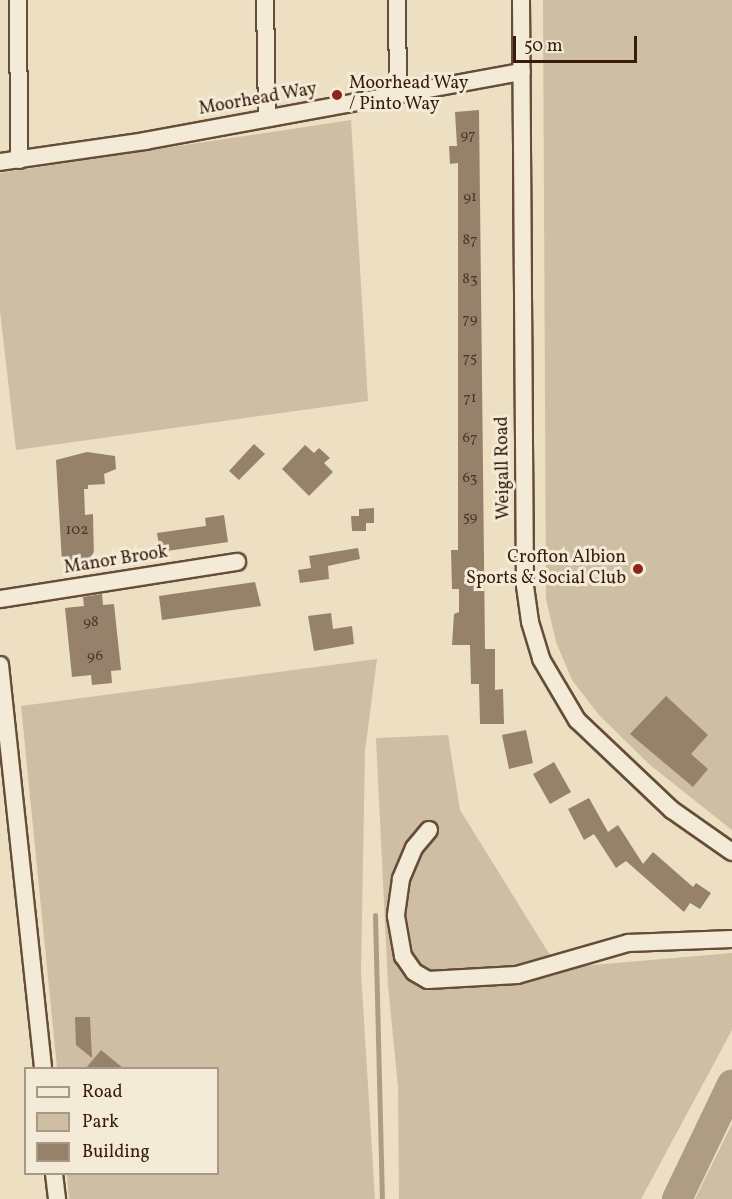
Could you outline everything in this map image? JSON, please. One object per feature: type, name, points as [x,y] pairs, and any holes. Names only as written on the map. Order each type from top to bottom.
[{"type":"street","points":[[18,0],[19,160]]},
{"type":"street","points":[[265,0],[267,118]]},
{"type":"street","points":[[397,0],[398,95]]},
{"type":"street","name":"Weigall Road","points":[[521,0],[525,586],[530,622],[541,659],[577,720],[672,810],[732,852]]},
{"type":"street","name":"Moorhead Way","points":[[0,162],[267,118],[522,72]]},
{"type":"street","name":"Manor Brook","points":[[0,599],[237,562]]},
{"type":"street","points":[[0,665],[43,1067]]},
{"type":"street","points":[[429,830],[414,848],[402,879],[396,916],[403,956],[414,972],[428,980],[517,975],[628,943],[732,939]]},
{"type":"street","points":[[54,1175],[57,1199]]},
{"type":"green space","name":"Crofton Albion Sports & Social Club","points":[[543,0],[732,0],[732,830],[650,765],[599,715],[572,680],[556,642],[546,599]]},
{"type":"green space","points":[[351,120],[368,401],[16,450],[0,311],[0,173]]},
{"type":"green space","points":[[377,659],[365,751],[361,972],[375,1199],[69,1199],[67,1175],[219,1175],[219,1067],[57,1067],[21,706]]},
{"type":"green space","points":[[448,735],[460,810],[558,968],[732,953],[732,1030],[641,1199],[399,1199],[398,1087],[388,985],[376,738]]},
{"type":"green space","points":[[732,1124],[732,1199],[695,1199]]},
{"type":"building","points":[[479,110],[485,649],[495,649],[495,690],[503,689],[504,724],[480,724],[479,684],[471,684],[470,645],[452,645],[454,614],[459,612],[459,589],[452,589],[451,550],[458,550],[458,163],[450,164],[449,146],[457,146],[455,112]]},
{"type":"building","points":[[254,444],[265,454],[239,480],[229,471]]},
{"type":"building","points":[[305,445],[314,453],[319,448],[330,458],[324,463],[333,472],[309,496],[282,469]]},
{"type":"building","points":[[87,452],[115,456],[116,469],[104,474],[105,484],[88,485],[88,489],[84,489],[85,515],[93,514],[94,560],[62,562],[56,460]]},
{"type":"building","points":[[374,508],[374,523],[366,523],[366,531],[352,531],[351,516],[359,516],[359,509]]},
{"type":"building","points":[[224,515],[228,542],[160,552],[157,533],[206,526],[205,518]]},
{"type":"building","points":[[358,548],[360,559],[328,566],[329,579],[300,583],[298,570],[311,568],[309,556]]},
{"type":"building","points":[[255,582],[261,606],[162,620],[159,596]]},
{"type":"building","points":[[102,594],[103,605],[114,604],[121,670],[111,671],[112,683],[92,685],[91,675],[72,677],[65,608],[84,606],[83,597]]},
{"type":"building","points":[[331,613],[333,629],[352,626],[354,644],[314,651],[308,616]]},
{"type":"building","points":[[666,696],[708,735],[691,754],[708,769],[693,787],[630,734]]},
{"type":"building","points":[[526,730],[533,763],[509,769],[502,735]]},
{"type":"building","points":[[554,762],[571,792],[550,804],[533,774]]},
{"type":"building","points":[[589,798],[608,832],[618,825],[643,864],[653,852],[693,887],[696,883],[711,893],[700,909],[690,903],[684,912],[626,861],[616,868],[594,834],[584,840],[568,809]]},
{"type":"building","points":[[75,1017],[90,1017],[92,1058],[76,1045]]},
{"type":"building","points":[[101,1050],[122,1067],[87,1067]]},
{"type":"waterway","points":[[375,915],[382,1199]]},
{"type":"waterway","points":[[677,1199],[732,1084]]},
{"type":"place","name":"Moorhead Way / Pinto Way","points":[[337,95]]},
{"type":"place","name":"Crofton Albion Sports & Social Club","points":[[638,569]]}]
